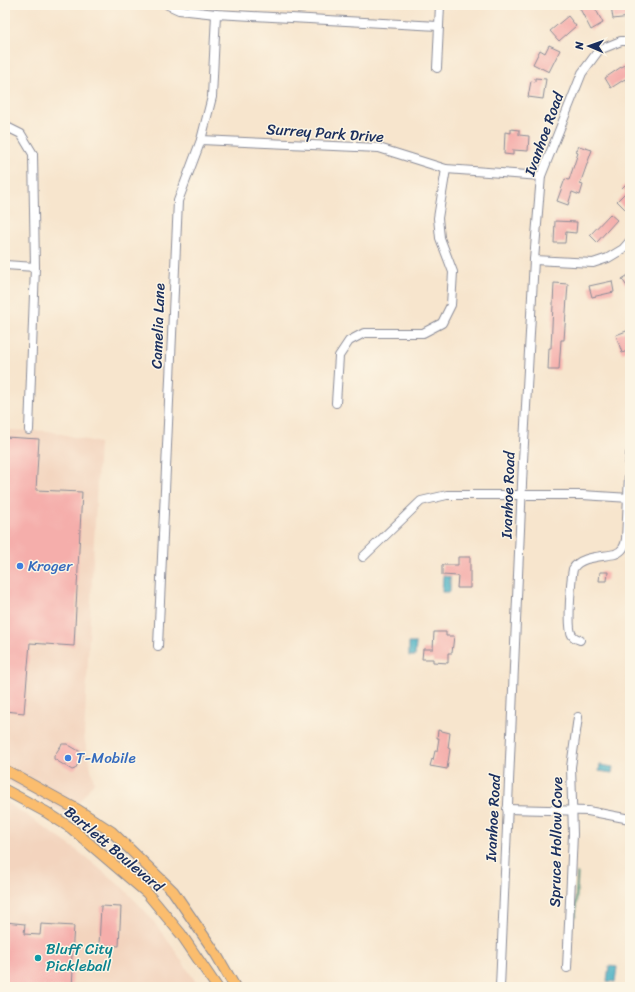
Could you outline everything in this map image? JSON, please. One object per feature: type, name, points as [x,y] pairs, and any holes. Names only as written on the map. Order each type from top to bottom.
[{"type":"main road","name":"Bartlett Boulevard","points":[[5,770],[78,810],[112,832],[172,891],[216,954],[235,987]]},
{"type":"main road","name":"Bartlett Boulevard","points":[[5,790],[46,812],[71,828],[147,893],[181,934],[217,987]]},
{"type":"main road","points":[[202,965],[216,954]]},
{"type":"street","points":[[168,5],[179,10],[216,14],[438,26]]},
{"type":"street","points":[[437,68],[440,5]]},
{"type":"street","name":"Camelia Lane","points":[[158,646],[178,200],[200,140],[212,97],[216,14]]},
{"type":"street","name":"Ivanhoe Road","points":[[500,987],[522,495],[534,260],[541,176],[582,73],[599,50],[621,40],[630,41]]},
{"type":"street","points":[[5,126],[21,134],[33,154],[35,267],[29,430]]},
{"type":"street","name":"Surrey Park Drive","points":[[200,140],[379,148],[446,169],[541,176]]},
{"type":"street","points":[[336,403],[339,356],[349,341],[364,333],[423,333],[442,323],[451,305],[453,272],[440,238],[438,218],[446,169]]},
{"type":"street","points":[[534,260],[593,263],[608,258],[623,249],[630,241]]},
{"type":"street","points":[[5,265],[35,267]]},
{"type":"street","points":[[580,640],[572,635],[570,625],[573,569],[576,564],[582,560],[615,554],[625,547],[629,498],[630,454]]},
{"type":"street","points":[[363,557],[420,501],[447,495],[582,495],[629,498]]},
{"type":"street","name":"Spruce Hollow Cove","points":[[567,968],[573,834],[571,766],[578,717]]},
{"type":"street","points":[[507,809],[588,812],[630,818]]},
{"type":"shaded area","points":[[5,430],[49,431],[99,443],[84,737],[94,782],[69,816],[5,780]]},
{"type":"shaded area","points":[[5,802],[78,851],[123,888],[147,913],[174,949],[199,987],[5,987]]},
{"type":"green space","points":[[577,873],[576,917],[574,917]]},
{"type":"water","points":[[443,576],[450,577],[450,592],[442,592]]},
{"type":"water","points":[[409,643],[416,643],[415,656],[409,656]]},
{"type":"water","points":[[600,765],[613,767],[612,773],[599,771]]},
{"type":"water","points":[[609,966],[617,967],[615,982],[607,981]]},
{"type":"building","points":[[578,5],[587,5],[589,8],[594,6],[603,23],[591,30]]},
{"type":"building","points":[[611,5],[630,5],[630,17],[613,19]]},
{"type":"building","points":[[568,16],[576,26],[559,41],[550,31]]},
{"type":"building","points":[[549,45],[560,50],[549,72],[533,64],[540,50],[545,53]]},
{"type":"building","points":[[624,65],[630,74],[630,86],[625,79],[611,88],[605,78]]},
{"type":"building","points":[[535,78],[546,79],[543,99],[528,97],[531,81],[535,82]]},
{"type":"building","points":[[511,129],[519,130],[519,135],[529,136],[528,151],[513,150],[513,155],[504,154],[505,132],[511,133]]},
{"type":"building","points":[[579,146],[592,150],[580,184],[583,185],[580,195],[572,192],[568,205],[557,201],[565,179],[569,180]]},
{"type":"building","points":[[630,180],[630,207],[626,210],[617,201],[626,192],[622,188]]},
{"type":"building","points":[[610,214],[617,220],[597,242],[590,235]]},
{"type":"building","points":[[555,221],[577,222],[576,233],[566,232],[565,243],[554,243]]},
{"type":"building","points":[[630,274],[630,291],[622,279]]},
{"type":"building","points":[[612,281],[614,292],[592,297],[589,286]]},
{"type":"building","points":[[554,283],[568,284],[564,340],[561,340],[559,370],[548,370],[549,348],[551,348]]},
{"type":"building","points":[[629,330],[630,350],[622,353],[616,335]]},
{"type":"building","points":[[5,437],[39,439],[36,490],[82,492],[74,646],[30,643],[24,713],[5,711]]},
{"type":"building","points":[[458,557],[470,557],[470,588],[457,588],[458,576],[442,575],[442,565],[458,565]]},
{"type":"building","points":[[600,572],[608,572],[607,581],[599,581]]},
{"type":"building","points":[[434,632],[446,632],[446,636],[454,636],[452,653],[448,653],[448,663],[433,662],[433,659],[422,659],[423,649],[433,649]]},
{"type":"building","points":[[438,730],[450,733],[448,748],[450,749],[447,769],[430,766],[435,751],[437,751],[439,738],[437,738]]},
{"type":"building","name":"T-Mobile","points":[[62,744],[67,744],[84,754],[75,769],[72,770],[54,759],[54,756]]},
{"type":"building","points":[[101,906],[121,907],[119,946],[99,945]]},
{"type":"building","name":"Bluff City Pickleball","points":[[5,922],[25,924],[24,934],[40,935],[41,924],[74,926],[71,969],[73,970],[72,987],[5,987]]},
{"type":"place","name":"Kroger","points":[[20,566]]},
{"type":"place","name":"T-Mobile","points":[[68,758]]},
{"type":"place","name":"Bluff City Pickleball","points":[[38,958]]}]
